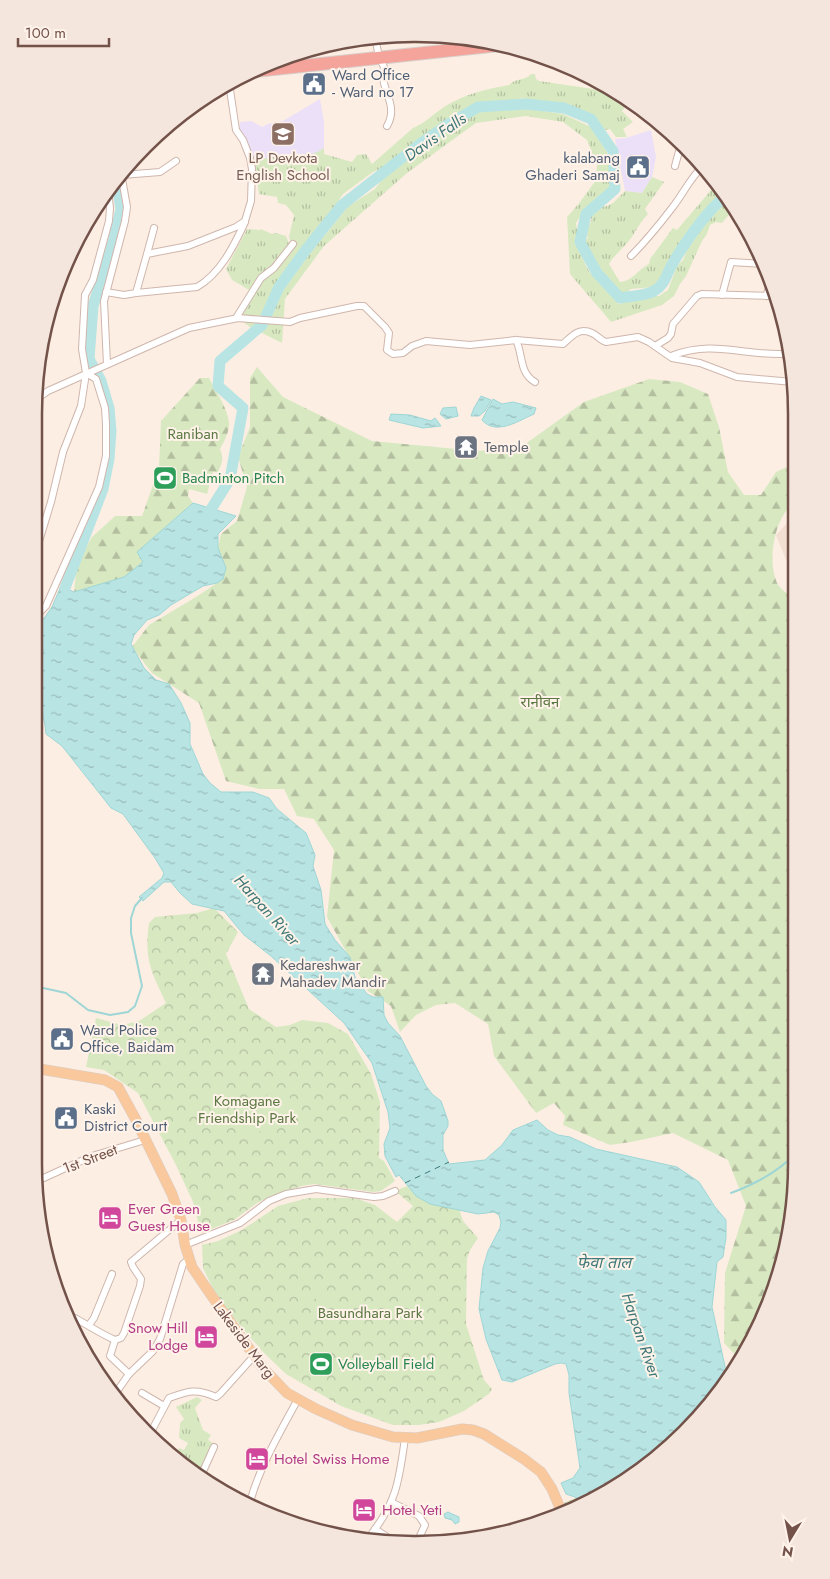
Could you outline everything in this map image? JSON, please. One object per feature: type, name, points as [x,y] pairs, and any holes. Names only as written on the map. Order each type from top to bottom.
[{"type":"highway","points":[[278,69],[379,58],[460,46]]},
{"type":"main road","name":"Lakeside Marg","points":[[42,1070],[105,1080],[115,1084],[166,1178],[181,1220],[189,1259],[208,1292],[254,1356],[280,1386],[298,1399],[352,1425],[384,1435],[405,1438],[462,1430],[472,1430],[484,1434],[541,1472],[552,1489],[560,1507]]},
{"type":"street","points":[[376,45],[379,58],[384,66],[382,73],[384,86],[389,96],[391,118],[386,126]]},
{"type":"street","points":[[106,292],[124,295],[197,288],[209,279],[231,250],[245,220],[251,201],[252,169],[243,140],[236,130],[230,91]]},
{"type":"street","points":[[676,166],[679,153]]},
{"type":"street","points":[[131,174],[160,172],[176,161]]},
{"type":"street","points":[[631,256],[655,231],[687,184],[698,172]]},
{"type":"street","points":[[107,364],[104,301],[125,221],[127,207],[123,183]]},
{"type":"street","points":[[42,532],[63,452],[81,406],[88,372],[82,350],[85,295],[93,280],[110,221],[109,202]]},
{"type":"street","points":[[147,254],[188,246],[236,227],[245,220]]},
{"type":"street","points":[[136,293],[154,228]]},
{"type":"street","points":[[237,318],[261,278],[274,268],[293,244]]},
{"type":"street","points":[[722,295],[727,272],[732,262],[755,263]]},
{"type":"street","points":[[655,346],[668,338],[673,324],[696,296],[702,294],[766,296],[767,293]]},
{"type":"street","points":[[43,394],[88,372],[189,328],[237,318],[287,322],[357,306],[364,306],[381,322],[389,333],[387,350],[393,354],[403,352],[412,346],[426,341],[470,344],[516,340],[563,344],[574,333],[583,331],[593,333],[606,342],[638,337],[645,339],[672,358],[700,363],[737,377],[786,381]]},
{"type":"street","points":[[516,340],[524,369],[529,378],[535,382]]},
{"type":"street","points":[[671,356],[688,350],[713,348],[782,354]]},
{"type":"street","points":[[42,610],[46,606],[100,487],[106,456],[105,408],[96,379],[88,372]]},
{"type":"street","name":"1st Street","points":[[43,1178],[92,1156],[146,1140]]},
{"type":"street","points":[[185,1245],[240,1223],[269,1201],[286,1194],[316,1189],[374,1197],[396,1191]]},
{"type":"street","points":[[76,1319],[104,1336],[115,1340],[121,1338],[140,1286],[141,1279],[132,1262],[181,1220]]},
{"type":"street","points":[[118,1389],[129,1374],[152,1351],[160,1339],[183,1264],[189,1259]]},
{"type":"street","points":[[89,1325],[94,1318],[112,1274]]},
{"type":"street","points":[[115,1340],[110,1356],[129,1374]]},
{"type":"street","points":[[153,1428],[168,1398],[191,1390],[216,1396],[220,1394],[254,1356]]},
{"type":"street","points":[[142,1392],[164,1406]]},
{"type":"street","points":[[251,1499],[275,1443],[298,1399]]},
{"type":"street","points":[[372,1534],[385,1516],[398,1486],[405,1438]]},
{"type":"street","points":[[203,1471],[214,1447]]},
{"type":"street","points":[[391,1502],[419,1516],[425,1525],[420,1536]]},
{"type":"street","points":[[375,1530],[384,1535]]},
{"type":"shaded area","name":"LP Devkota English School","points":[[320,99],[324,122],[324,148],[309,156],[288,154],[270,159],[254,160],[239,128],[240,122],[251,121],[262,127],[283,121]]},
{"type":"shaded area","name":"kalabang Ghaderi Samaj","points":[[651,130],[656,157],[652,177],[642,193],[625,191],[615,139],[626,138]]},
{"type":"shaded area","points":[[788,522],[788,565],[776,535]]},
{"type":"green space","points":[[531,74],[535,74],[536,79],[539,81],[596,89],[601,92],[625,107],[622,111],[633,122],[623,129],[627,137],[616,137],[610,129],[600,128],[592,118],[582,116],[574,107],[567,105],[529,104],[522,98],[512,104],[473,105],[466,110],[454,113],[436,131],[416,142],[387,166],[373,172],[343,194],[282,281],[261,324],[254,330],[239,319],[255,290],[292,247],[289,237],[294,215],[286,205],[278,203],[277,197],[259,194],[254,160],[311,154],[324,148],[324,154],[352,162],[357,155],[366,154],[372,164],[413,128],[456,100],[471,94],[509,85],[514,81],[526,78]]},
{"type":"green space","points":[[509,106],[563,114],[593,128],[612,161],[612,187],[584,211],[576,223],[585,264],[592,275],[619,304],[646,296],[659,296],[668,290],[677,266],[683,260],[689,245],[699,233],[709,214],[718,210],[723,205],[729,215],[722,223],[716,222],[710,225],[686,276],[674,296],[662,305],[611,322],[570,274],[567,217],[596,180],[597,165],[587,140],[563,122],[526,116],[476,123],[407,173],[324,246],[285,299],[282,343],[262,333],[280,289],[308,251],[326,234],[347,207],[375,189],[386,174],[438,137],[444,130],[465,116],[493,107]]},
{"type":"green space","points":[[652,177],[664,182],[645,209],[648,214],[629,241],[609,264],[620,282],[628,280],[649,264],[650,259],[673,228],[677,230],[712,189],[719,200],[708,209],[690,235],[680,244],[670,259],[659,283],[653,287],[631,289],[621,295],[604,275],[599,273],[588,257],[585,247],[582,245],[588,238],[586,232],[592,219],[589,217],[590,213],[593,213],[600,207],[613,203],[625,191],[642,193]]},
{"type":"green space","points":[[247,229],[261,229],[272,234],[276,233],[286,236],[289,243],[276,262],[249,290],[232,280],[226,269]]},
{"type":"green space","name":"रानीवन","points":[[257,367],[283,397],[372,441],[478,451],[521,447],[584,402],[649,379],[680,382],[708,394],[719,427],[728,472],[744,495],[761,495],[776,472],[788,466],[788,508],[777,530],[773,552],[774,574],[778,585],[788,595],[787,1188],[780,1237],[768,1284],[749,1329],[735,1355],[724,1343],[725,1273],[746,1206],[728,1160],[673,1133],[610,1145],[563,1125],[565,1116],[554,1103],[536,1113],[494,1056],[488,1024],[455,1003],[436,1005],[416,1015],[400,1032],[391,1006],[368,991],[327,917],[334,850],[314,819],[297,816],[284,789],[259,789],[226,781],[199,703],[152,673],[132,647],[149,625],[223,579],[226,568],[218,548],[221,534],[237,521],[247,487],[238,457],[250,427],[250,378]]},
{"type":"green space","name":"Raniban","points":[[200,378],[209,378],[224,406],[229,422],[228,433],[220,449],[221,463],[218,472],[213,472],[207,494],[189,489],[188,496],[193,503],[137,552],[143,562],[125,577],[74,592],[77,563],[92,537],[115,516],[142,516],[159,468],[161,421]]},
{"type":"green space","points":[[42,637],[44,650],[42,653]]},
{"type":"green space","name":"Komagane Friendship Park","points":[[214,908],[238,932],[226,954],[249,1009],[276,1027],[290,1025],[302,1020],[328,1023],[348,1034],[371,1074],[380,1102],[379,1158],[384,1161],[395,1181],[381,1191],[373,1192],[314,1184],[302,1186],[279,1193],[257,1203],[234,1220],[201,1233],[193,1202],[138,1093],[104,1070],[86,1067],[96,1018],[122,1025],[139,1021],[166,1003],[156,982],[148,956],[149,923],[155,917],[197,913]]},
{"type":"green space","points":[[282,1085],[296,1108],[249,1139],[234,1117]]},
{"type":"green space","name":"Basundhara Park","points":[[407,1186],[419,1198],[430,1204],[459,1209],[463,1221],[478,1238],[470,1250],[467,1259],[466,1324],[484,1380],[492,1389],[489,1394],[464,1411],[439,1422],[419,1425],[393,1425],[341,1406],[286,1374],[263,1352],[217,1297],[203,1268],[202,1245],[218,1241],[242,1230],[278,1206],[308,1198],[355,1198],[375,1205],[397,1222],[413,1206],[395,1191]]},
{"type":"green space","points":[[319,1288],[328,1297],[320,1306],[313,1295]]},
{"type":"green space","name":"Volleyball Field","points":[[315,1351],[335,1367],[327,1376],[307,1361]]},
{"type":"green space","points":[[197,1397],[202,1400],[195,1408],[203,1430],[211,1435],[208,1440],[213,1443],[214,1447],[203,1471],[177,1451],[179,1448],[184,1450],[188,1443],[179,1438],[180,1423],[184,1419],[176,1407]]},
{"type":"green space","points":[[576,1498],[577,1499],[562,1506],[561,1504]]},
{"type":"water","points":[[481,396],[491,400],[485,411],[479,416],[471,416],[474,408]]},
{"type":"water","points":[[493,399],[502,404],[513,402],[536,408],[534,414],[521,420],[507,426],[494,427],[482,420]]},
{"type":"water","points":[[456,407],[458,416],[446,419],[440,414],[443,408]]},
{"type":"water","points":[[391,414],[410,415],[431,421],[435,418],[441,426],[423,428],[389,420]]},
{"type":"water","name":"फेवा ताल","points":[[193,503],[236,516],[218,534],[218,548],[226,568],[223,579],[217,583],[203,586],[171,605],[159,615],[147,620],[134,635],[131,644],[144,668],[156,680],[169,684],[181,703],[190,723],[190,744],[203,774],[210,783],[221,792],[253,792],[269,798],[277,809],[306,833],[315,855],[313,866],[321,890],[325,924],[335,940],[350,957],[355,977],[367,994],[373,997],[383,997],[384,1015],[388,1023],[400,1036],[426,1086],[441,1101],[448,1121],[448,1126],[443,1135],[443,1150],[449,1164],[485,1160],[502,1145],[513,1130],[537,1120],[548,1130],[558,1135],[570,1137],[596,1149],[677,1167],[699,1182],[726,1220],[723,1257],[717,1262],[712,1307],[726,1370],[695,1410],[661,1444],[622,1474],[580,1498],[577,1499],[566,1494],[561,1483],[573,1478],[580,1468],[569,1393],[569,1375],[566,1364],[555,1364],[512,1382],[502,1380],[486,1339],[479,1309],[483,1268],[488,1251],[500,1228],[499,1215],[494,1212],[478,1214],[430,1204],[416,1196],[399,1175],[396,1177],[385,1156],[384,1144],[390,1128],[388,1112],[372,1063],[344,1023],[271,956],[244,935],[224,911],[192,904],[171,882],[164,882],[143,901],[139,897],[162,878],[164,873],[123,814],[111,808],[62,746],[46,734],[42,710],[42,654],[44,650],[42,648],[42,621],[52,607],[61,586],[74,592],[124,577],[143,562],[137,552]]},
{"type":"water","points":[[448,1512],[459,1517],[459,1522],[455,1524],[452,1520],[445,1518],[444,1514]]},
{"type":"waterway","name":"Davis Falls","points":[[203,522],[230,479],[243,408],[218,386],[220,361],[262,325],[279,287],[342,205],[447,125],[478,107],[526,104],[564,108],[591,119],[613,151],[615,189],[586,214],[580,242],[597,273],[620,298],[647,294],[658,288],[690,236],[720,201]]},
{"type":"waterway","points":[[65,588],[103,489],[109,459],[111,431],[109,408],[101,381],[89,359],[93,306],[114,239],[121,209],[118,190]]},
{"type":"waterway","points":[[42,988],[66,993],[88,1010],[110,1015],[128,1012],[135,1006],[142,986],[131,933],[131,918],[135,906],[141,899]]},
{"type":"waterway","points":[[731,1193],[765,1177],[788,1160]]},
{"type":"ferry route","points":[[405,1183],[449,1162]]},
{"type":"place","name":"Ward Office - Ward no 17","points":[[314,84]]},
{"type":"place","name":"LP Devkota English School","points":[[283,134]]},
{"type":"place","name":"kalabang Ghaderi Samaj","points":[[638,167]]},
{"type":"place","name":"Temple","points":[[466,447]]},
{"type":"place","name":"Badminton Pitch","points":[[165,478]]},
{"type":"place","name":"Kedareshwar Mahadev Mandir","points":[[263,974]]},
{"type":"place","name":"Ward Police Office, Baidam","points":[[62,1039]]},
{"type":"place","name":"Kaski District Court","points":[[66,1118]]},
{"type":"place","name":"Ever Green Guest House","points":[[110,1218]]},
{"type":"place","name":"Snow Hill Lodge","points":[[206,1337]]},
{"type":"place","name":"Volleyball Field","points":[[321,1364]]},
{"type":"place","name":"Hotel Swiss Home","points":[[257,1459]]},
{"type":"place","name":"Hotel Yeti","points":[[364,1510]]},
{"type":"water label","name":"Harpan River","points":[[267,910]]},
{"type":"water label","name":"Harpan River","points":[[641,1335]]}]
